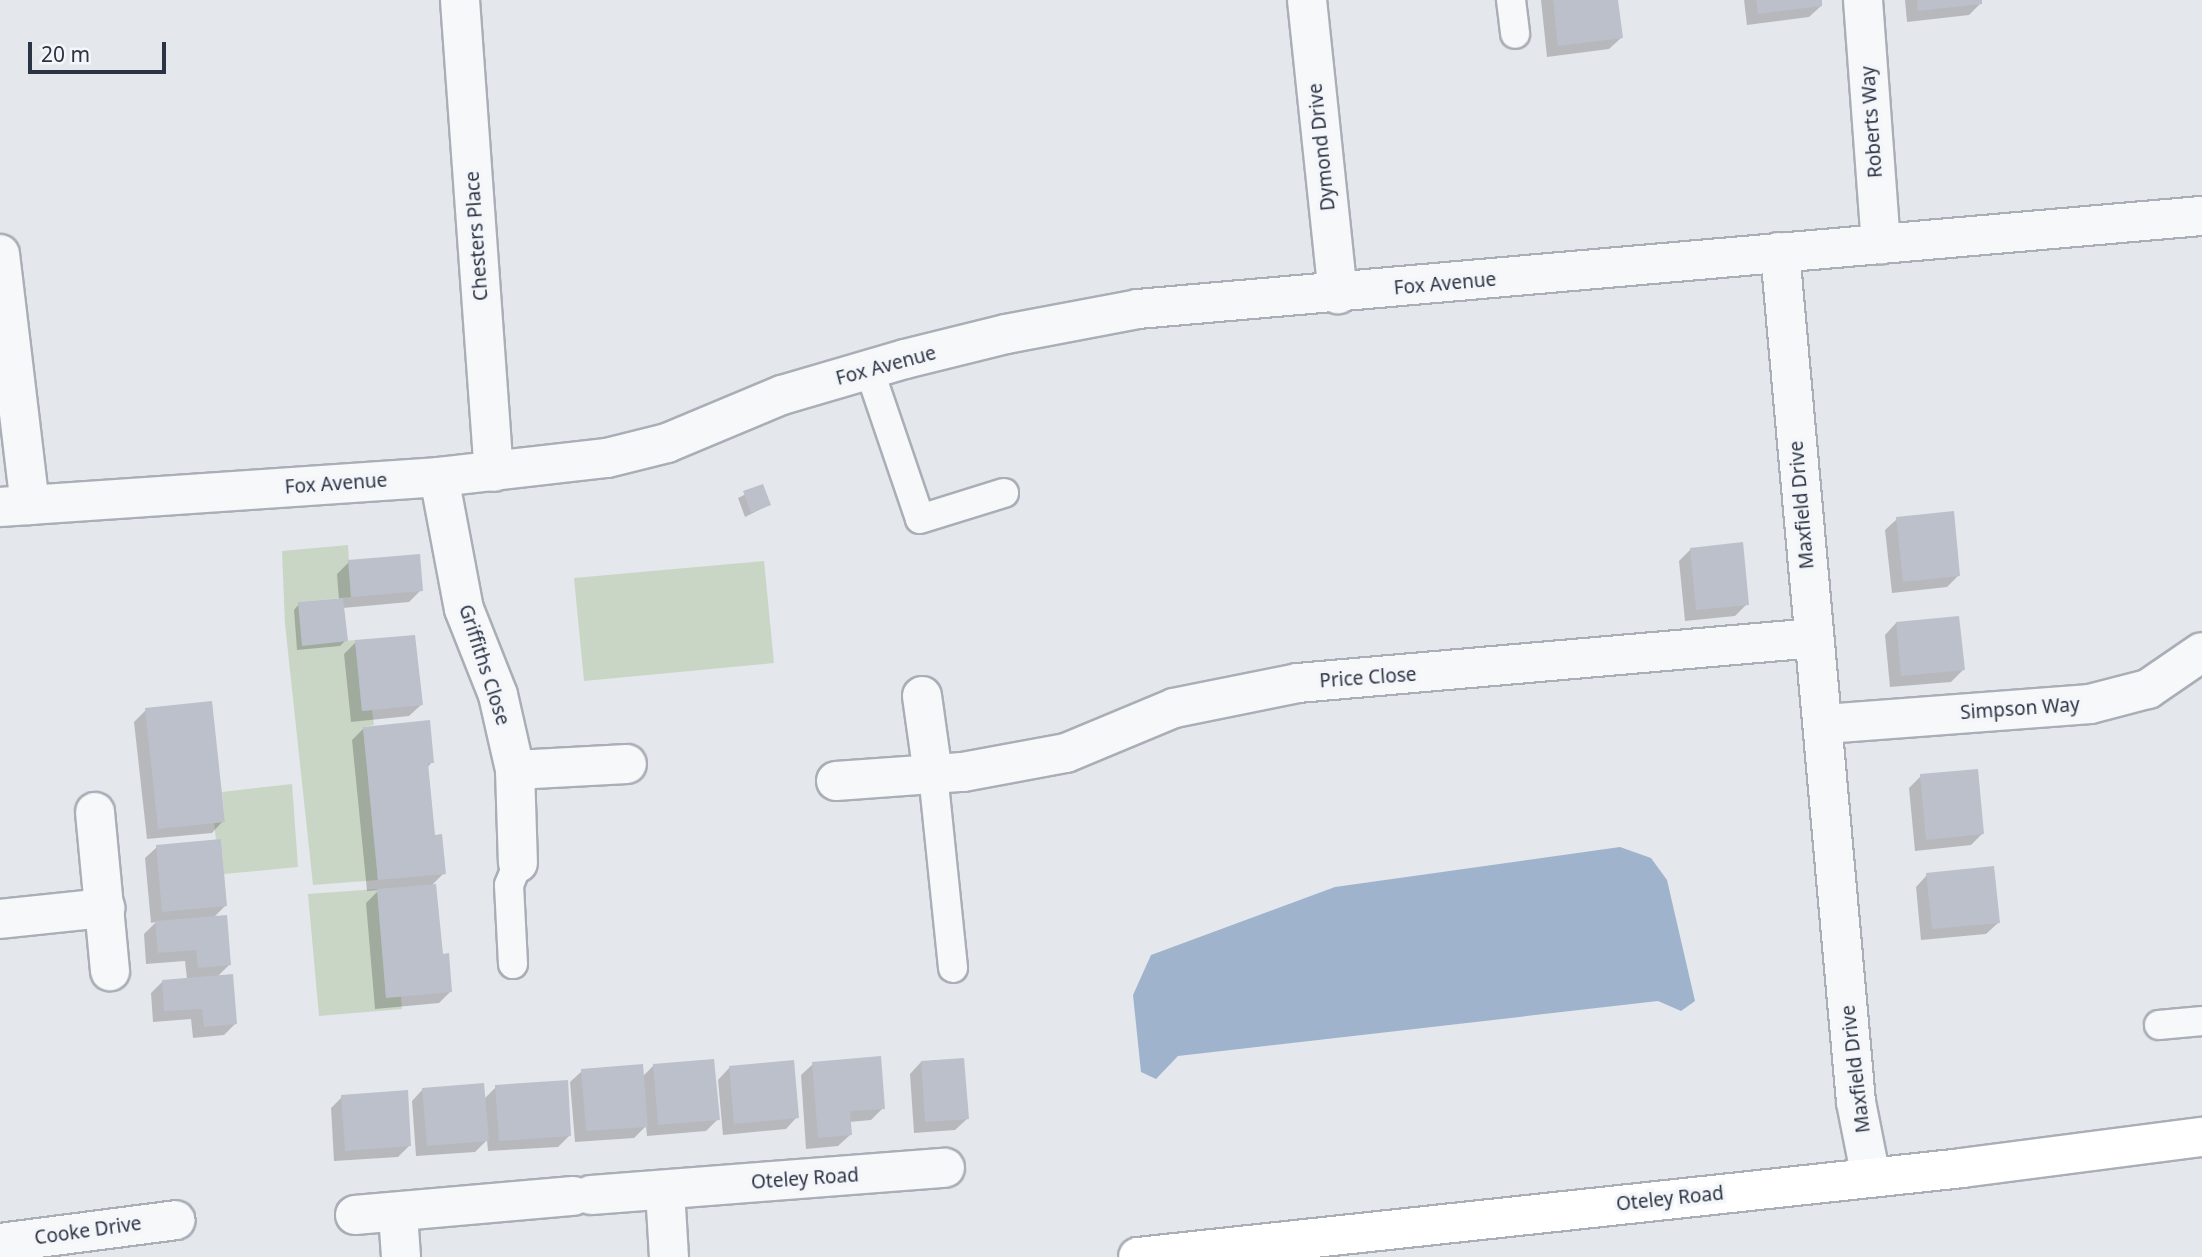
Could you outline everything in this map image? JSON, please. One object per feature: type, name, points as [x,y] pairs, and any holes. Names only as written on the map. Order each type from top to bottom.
[{"type":"main road","name":"Oteley Road","points":[[1138,1257],[1871,1178],[2202,1137]]},
{"type":"street","name":"Chesters Place","points":[[460,0],[494,472]]},
{"type":"street","name":"Dymond Drive","points":[[1307,0],[1338,294]]},
{"type":"street","name":"Roberts Way","points":[[1863,0],[1881,244]]},
{"type":"street","points":[[1780,252],[2202,216]]},
{"type":"street","name":"Fox Avenue","points":[[15,506],[439,477],[607,458],[667,443],[782,395],[869,369],[1006,334],[1138,309],[1338,294],[1780,252]]},
{"type":"street","name":"Maxfield Drive","points":[[1780,252],[1814,638],[1825,724],[1856,1102],[1871,1178]]},
{"type":"street","points":[[0,254],[15,506]]},
{"type":"street","name":"Griffiths Close","points":[[439,477],[464,609],[498,695],[515,770],[518,863]]},
{"type":"street","name":"Price Close","points":[[835,781],[963,772],[1066,753],[1174,708],[1298,683],[1814,638]]},
{"type":"street","name":"Simpson Way","points":[[1825,724],[2090,704],[2148,689],[2202,652]]},
{"type":"street","points":[[922,696],[933,774]]},
{"type":"street","points":[[515,770],[627,764]]},
{"type":"street","points":[[95,812],[110,971]]},
{"type":"street","points":[[0,919],[105,908]]},
{"type":"street","name":"Oteley Road","points":[[355,1215],[398,1214],[582,1196],[945,1168]]},
{"type":"street","points":[[665,1190],[669,1257]]},
{"type":"street","points":[[398,1214],[401,1257]]},
{"type":"street","name":"Cooke Drive","points":[[0,1243],[105,1243],[176,1220]]},
{"type":"lane","points":[[1511,0],[1515,34]]},
{"type":"lane","points":[[869,369],[920,519],[1004,493]]},
{"type":"lane","points":[[933,774],[953,968]]},
{"type":"lane","points":[[513,964],[509,885],[518,863]]},
{"type":"lane","points":[[2159,1025],[2202,1021]]},
{"type":"green space","points":[[348,545],[351,597],[299,602],[303,645],[355,640],[362,711],[372,710],[374,725],[363,727],[378,880],[313,885],[285,624],[282,551]]},
{"type":"green space","points":[[764,561],[774,663],[584,681],[574,578]]},
{"type":"green space","points":[[292,784],[298,867],[224,874],[221,839],[216,840],[214,822],[225,821],[222,792]]},
{"type":"green space","points":[[377,889],[386,997],[401,996],[402,1009],[319,1016],[308,894]]},
{"type":"water","points":[[1620,847],[1651,858],[1667,880],[1695,1001],[1681,1011],[1658,1001],[1178,1056],[1156,1079],[1141,1072],[1133,995],[1151,955],[1335,887]]},
{"type":"building","points":[[1553,0],[1618,0],[1623,38],[1558,46]]},
{"type":"building","points":[[1756,0],[1822,0],[1822,6],[1758,14]]},
{"type":"building","points":[[1917,0],[1982,0],[1982,4],[1918,11]]},
{"type":"building","points":[[763,484],[771,505],[751,513],[743,491]]},
{"type":"building","points":[[1954,511],[1960,576],[1903,582],[1896,517]]},
{"type":"building","points":[[1743,542],[1749,605],[1696,610],[1690,548]]},
{"type":"building","points":[[420,554],[423,591],[351,597],[348,560]]},
{"type":"building","points":[[343,598],[348,641],[302,646],[298,602]]},
{"type":"building","points":[[1959,616],[1965,670],[1901,676],[1896,622]]},
{"type":"building","points":[[415,635],[423,705],[362,711],[355,640]]},
{"type":"building","points":[[212,701],[225,822],[158,829],[145,708]]},
{"type":"building","points":[[430,720],[434,763],[428,763],[435,835],[442,834],[446,874],[378,880],[363,727]]},
{"type":"building","points":[[1978,769],[1984,834],[1926,840],[1920,774]]},
{"type":"building","points":[[221,839],[227,906],[162,912],[156,845]]},
{"type":"building","points":[[1994,866],[2000,923],[1932,929],[1926,873]]},
{"type":"building","points":[[436,884],[443,954],[449,953],[452,992],[386,998],[377,889]]},
{"type":"building","points":[[227,915],[231,965],[198,968],[196,950],[158,953],[155,921]]},
{"type":"building","points":[[233,974],[237,1024],[204,1027],[202,1009],[164,1011],[162,980]]},
{"type":"building","points":[[881,1056],[885,1109],[850,1111],[852,1135],[818,1138],[812,1062]]},
{"type":"building","points":[[964,1058],[969,1119],[925,1122],[921,1061]]},
{"type":"building","points":[[714,1059],[720,1120],[658,1125],[653,1064]]},
{"type":"building","points":[[794,1060],[799,1118],[734,1124],[729,1066]]},
{"type":"building","points":[[643,1064],[648,1127],[586,1131],[581,1069]]},
{"type":"building","points":[[568,1080],[571,1136],[499,1141],[495,1085]]},
{"type":"building","points":[[484,1083],[489,1141],[427,1146],[422,1088]]},
{"type":"building","points":[[408,1090],[411,1146],[345,1151],[341,1095]]}]
